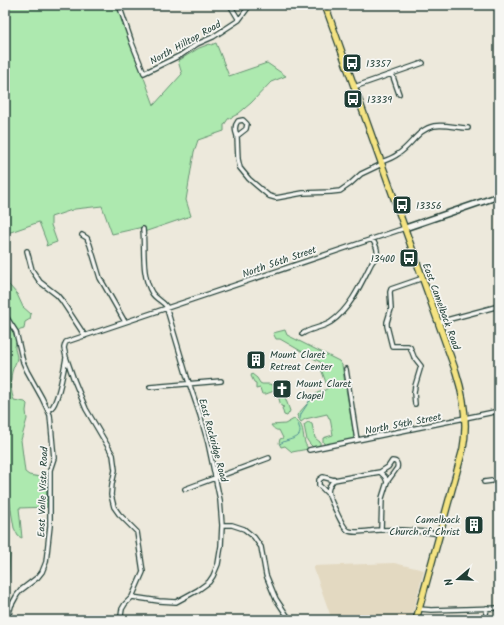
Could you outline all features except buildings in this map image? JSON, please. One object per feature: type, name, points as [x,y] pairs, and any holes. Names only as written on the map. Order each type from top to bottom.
[{"type":"main road","name":"East Camelback Road","points":[[325,5],[458,377],[466,418],[463,449],[416,620]]},
{"type":"main road","name":"North 56th Street","points":[[405,228],[499,196]]},
{"type":"street","name":"North Hilltop Road","points":[[119,5],[144,73],[181,55],[196,44],[213,37],[239,20],[250,5]]},
{"type":"street","points":[[230,5],[239,20]]},
{"type":"street","points":[[354,87],[423,63]]},
{"type":"street","points":[[392,74],[398,94]]},
{"type":"street","points":[[237,136],[240,168],[249,179],[269,196],[276,198],[340,191],[361,174],[397,155],[409,146],[419,134],[429,128],[444,126],[468,128]]},
{"type":"street","name":"North 56th Street","points":[[66,357],[64,348],[66,342],[405,228]]},
{"type":"street","name":"East Rockridge Road","points":[[132,597],[176,602],[198,590],[213,576],[216,570],[222,539],[220,500],[206,436],[166,306],[152,294],[144,269],[143,229]]},
{"type":"street","points":[[82,235],[87,238],[100,278],[125,322]]},
{"type":"street","points":[[302,334],[332,322],[347,306],[377,254],[377,250],[372,239]]},
{"type":"street","points":[[27,251],[32,270],[40,282],[57,295],[85,336]]},
{"type":"street","points":[[415,404],[414,393],[420,366],[410,347],[392,346],[387,326],[391,309],[391,288],[423,278]]},
{"type":"street","points":[[439,322],[499,306]]},
{"type":"street","name":"East Valle Vista Road","points":[[5,315],[16,332],[23,362],[27,371],[48,410],[51,419],[54,458],[50,470],[51,512],[47,556],[42,572],[17,595],[11,606],[9,620]]},
{"type":"street","points":[[48,410],[53,406],[58,393],[66,357]]},
{"type":"street","points":[[66,357],[86,409],[113,455],[115,470],[111,495],[114,507],[119,514],[138,532],[143,572],[132,597],[122,609],[122,620]]},
{"type":"street","points":[[346,369],[357,440]]},
{"type":"street","points":[[150,387],[221,382]]},
{"type":"street","name":"North 54th Street","points":[[309,450],[499,411]]},
{"type":"street","points":[[185,489],[269,458]]},
{"type":"street","points":[[381,530],[382,498],[387,482],[398,465],[395,461],[392,461],[388,467],[380,472],[334,480],[323,477],[319,480],[320,485],[327,493],[344,527],[349,531],[412,530],[440,534]]},
{"type":"street","points":[[380,472],[385,477],[387,482]]},
{"type":"street","points":[[327,493],[329,486],[334,480]]},
{"type":"street","points":[[484,482],[499,480]]},
{"type":"street","points":[[222,525],[232,525],[244,529],[254,537],[261,547],[266,575],[276,600],[290,620]]},
{"type":"street","points":[[485,620],[487,608]]},
{"type":"street","points":[[419,609],[499,608]]},
{"type":"shaded area","points":[[394,563],[424,570],[411,620],[332,620],[313,566]]},
{"type":"green space","points":[[5,5],[117,5],[154,105],[182,74],[178,61],[199,48],[210,44],[216,43],[229,76],[267,63],[286,76],[271,82],[251,103],[238,114],[228,119],[224,125],[224,131],[198,140],[194,152],[186,200],[191,216],[144,232],[143,227],[112,234],[102,206],[75,209],[51,217],[51,225],[57,242],[46,246],[47,243],[39,222],[5,234]]},
{"type":"green space","points":[[5,258],[7,261],[9,285],[17,294],[23,307],[31,314],[30,319],[25,322],[24,329],[17,331],[5,312]]},
{"type":"green space","points":[[5,318],[13,331],[17,342],[15,348],[17,359],[11,379],[13,397],[14,400],[25,402],[27,404],[27,419],[21,440],[25,472],[29,475],[46,478],[47,507],[19,508],[22,538],[18,536],[14,528],[9,498],[5,493]]},
{"type":"green space","points":[[285,330],[287,335],[339,361],[342,365],[354,436],[353,439],[325,445],[323,438],[333,435],[330,418],[327,414],[305,419],[301,422],[298,418],[297,415],[317,393],[328,388],[321,369],[323,365],[320,362],[280,339],[276,339],[273,333]]},
{"type":"green space","points":[[252,374],[260,383],[273,385],[274,391],[262,394],[260,388],[256,389],[256,383],[251,376]]},
{"type":"green space","points":[[279,397],[285,397],[290,411],[287,416],[284,415],[282,408],[284,407],[281,406]]},
{"type":"green space","points":[[294,419],[302,426],[305,444],[308,449],[292,452],[285,446],[281,447],[279,443],[280,439],[283,437],[279,430],[275,429],[271,425],[285,424]]},
{"type":"green space","points":[[308,422],[312,424],[315,438],[320,442],[320,446],[313,447],[307,440],[304,425]]},
{"type":"green space","points":[[5,549],[10,553],[8,589],[5,588]]},
{"type":"waterway","points":[[300,419],[301,414],[312,397]]},
{"type":"waterway","points":[[280,444],[298,436],[300,433],[300,428],[297,422]]},
{"type":"place","name":"13357","points":[[352,63]]},
{"type":"place","name":"13339","points":[[353,99]]},
{"type":"place","name":"13356","points":[[402,205]]},
{"type":"place","name":"13400","points":[[409,258]]},
{"type":"place","name":"Mount Claret Retreat Center","points":[[256,360]]},
{"type":"place","name":"Mount Claret Chapel","points":[[282,389]]},
{"type":"place","name":"Camelback Church of Christ","points":[[474,525]]}]
